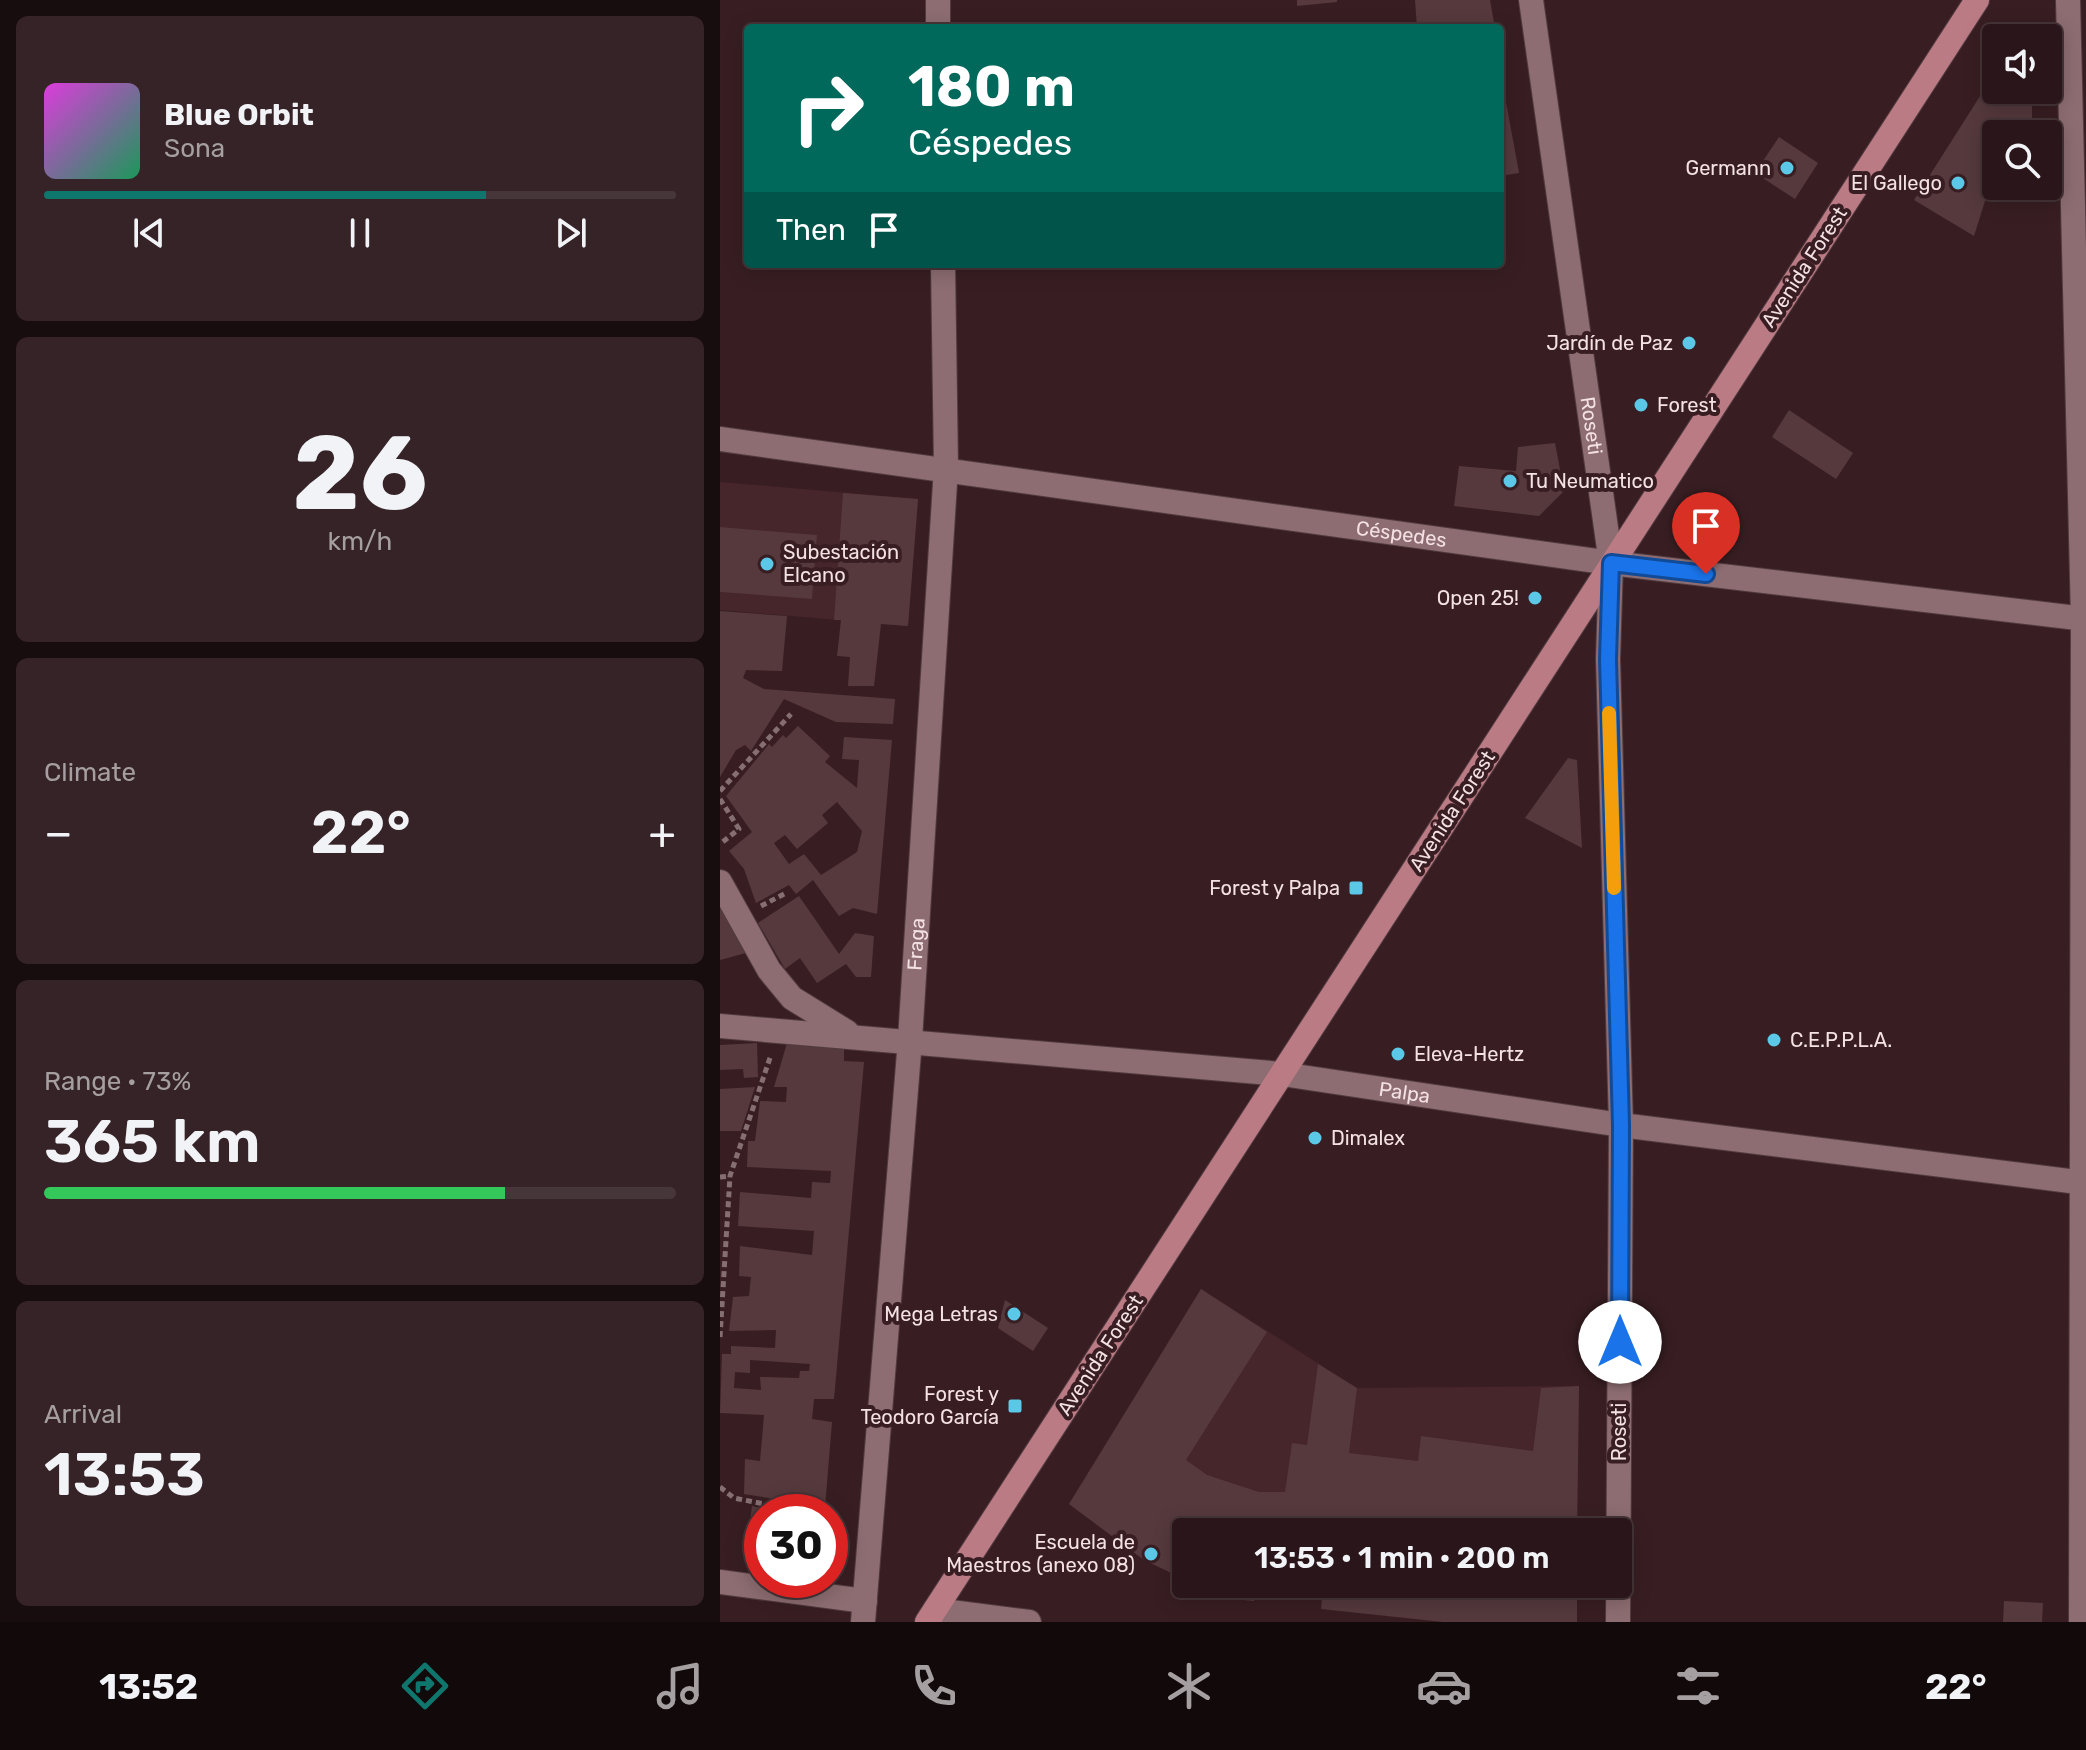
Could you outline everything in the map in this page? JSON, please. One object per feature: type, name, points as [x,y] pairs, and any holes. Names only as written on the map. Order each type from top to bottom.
[{"type":"main road","name":"Avenida Forest","points":[[931,1616],[1977,0]]},
{"type":"street","points":[[938,0],[938,24]]},
{"type":"street","name":"Roseti","points":[[1531,0],[1611,563],[1608,659],[1621,1125],[1618,1622]]},
{"type":"street","points":[[2068,0],[2081,253],[2085,619],[2081,1622]]},
{"type":"street","name":"Fraga","points":[[864,1612],[910,1040],[946,467],[943,268]]},
{"type":"street","name":"Céspedes","points":[[720,439],[946,467],[1611,563],[2085,619]]},
{"type":"street","points":[[720,882],[769,970],[792,998],[851,1035]]},
{"type":"street","name":"Palpa","points":[[720,1026],[1282,1074],[1621,1125],[2084,1183]]},
{"type":"street","points":[[720,1582],[864,1612]]},
{"type":"street","points":[[931,1616],[1029,1622]]},
{"type":"path","points":[[720,791],[791,714]]},
{"type":"path","points":[[720,799],[739,829],[720,844]]},
{"type":"path","points":[[720,1337],[730,1176],[779,1030]]},
{"type":"path","points":[[720,1177],[730,1176]]},
{"type":"path","points":[[720,1487],[734,1498],[744,1500]]},
{"type":"shaded area","points":[[720,482],[918,499],[908,626],[720,610]]},
{"type":"shaded area","points":[[1201,1289],[1357,1388],[1579,1386],[1577,1518],[1172,1518],[1172,1573],[1144,1560],[1069,1504]]},
{"type":"building","points":[[1297,0],[1337,0],[1337,2],[1297,6]]},
{"type":"building","points":[[1415,0],[1490,0],[1494,24],[1417,24]]},
{"type":"building","points":[[1504,91],[1519,173],[1504,175]]},
{"type":"building","name":"El Gallego","points":[[1982,93],[1982,104],[2032,104],[2032,120],[1982,120],[1982,200],[1985,200],[1974,236],[1914,200]]},
{"type":"building","name":"Germann","points":[[1779,137],[1818,163],[1795,199],[1755,173]]},
{"type":"building","points":[[1789,410],[1853,453],[1836,479],[1772,437]]},
{"type":"building","name":"Tu Neumatico","points":[[1555,443],[1564,491],[1539,516],[1454,506],[1459,466],[1516,471],[1518,447]]},
{"type":"building","points":[[843,493],[918,499],[908,626],[881,624],[874,686],[848,686],[850,657],[837,656],[841,620],[834,620]]},
{"type":"building","name":"Subestación Elcano","points":[[720,527],[817,535],[812,599],[720,592]]},
{"type":"building","points":[[720,611],[787,616],[782,671],[746,670],[743,678],[764,689],[895,699],[893,724],[836,722],[784,699],[751,751],[745,745],[736,750],[720,777]]},
{"type":"building","points":[[798,726],[830,756],[825,762],[857,788],[859,760],[842,759],[844,737],[892,740],[877,914],[853,908],[839,916],[813,880],[796,894],[789,885],[756,903],[744,869],[729,851],[752,832],[726,796],[769,744],[772,747],[783,735],[786,738]],"holes":[[[837,802],[862,831],[857,852],[821,875],[804,854],[789,864],[774,843],[785,835],[797,849],[828,823],[822,815]]]},
{"type":"building","points":[[1568,758],[1577,760],[1582,848],[1525,818]]},
{"type":"building","points":[[720,887],[746,953],[720,960]]},
{"type":"building","points":[[799,896],[839,954],[855,933],[874,936],[871,977],[856,977],[846,964],[817,983],[800,958],[785,969],[758,923]]},
{"type":"building","points":[[844,1039],[844,1061],[864,1062],[834,1399],[814,1399],[812,1419],[832,1422],[826,1494],[744,1494],[745,1459],[760,1461],[764,1415],[720,1413],[722,1354],[731,1354],[731,1346],[775,1348],[776,1330],[729,1331],[733,1297],[749,1296],[751,1277],[739,1276],[740,1246],[812,1255],[814,1231],[738,1226],[740,1192],[811,1198],[812,1182],[830,1183],[831,1171],[747,1167],[748,1141],[755,1141],[760,1101],[786,1102],[787,1087],[774,1087],[787,1043]],"holes":[[[750,1360],[810,1364],[809,1371],[800,1371],[799,1378],[760,1377],[761,1390],[734,1388],[735,1372],[750,1373]]]},
{"type":"building","points":[[757,1043],[758,1077],[744,1078],[743,1069],[720,1070],[720,1045]]},
{"type":"building","points":[[755,1087],[741,1131],[720,1131],[720,1089]]},
{"type":"building","points":[[1201,1289],[1267,1332],[1186,1460],[1207,1475],[1259,1492],[1285,1492],[1292,1443],[1307,1445],[1318,1364],[1357,1388],[1349,1453],[1418,1461],[1421,1436],[1533,1451],[1541,1388],[1579,1386],[1577,1518],[1172,1518],[1172,1573],[1144,1560],[1069,1504]]},
{"type":"building","name":"Mega Letras","points":[[1005,1300],[1048,1328],[1033,1351],[998,1328]]},
{"type":"building","points":[[1222,1598],[1254,1598],[1254,1601]]},
{"type":"building","points":[[1322,1598],[1577,1598],[1577,1622],[1443,1622],[1321,1609]]},
{"type":"building","points":[[2004,1601],[2043,1603],[2042,1622],[2003,1622]]},
{"type":"slow traffic","points":[[1609,713],[1614,888]]},
{"type":"place","name":"Germann","points":[[1787,168]]},
{"type":"place","name":"El Gallego","points":[[1958,183]]},
{"type":"place","name":"Jardín de Paz","points":[[1689,343]]},
{"type":"place","name":"Forest","points":[[1641,405]]},
{"type":"place","name":"Tu Neumatico","points":[[1510,481]]},
{"type":"place","name":"Subestación Elcano","points":[[767,564]]},
{"type":"place","name":"Open 25!","points":[[1535,598]]},
{"type":"place","name":"Forest y Palpa","points":[[1356,888]]},
{"type":"place","name":"C.E.P.P.L.A.","points":[[1774,1040]]},
{"type":"place","name":"Eleva-Hertz","points":[[1398,1054]]},
{"type":"place","name":"Dimalex","points":[[1315,1138]]},
{"type":"place","name":"Mega Letras","points":[[1014,1314]]},
{"type":"place","name":"Forest y Teodoro García","points":[[1015,1406]]},
{"type":"place","name":"Escuela de Maestros (anexo 08)","points":[[1151,1554]]},
{"type":"route","points":[[1620,1342],[1621,1125],[1608,659],[1611,563],[1706,574]]}]
